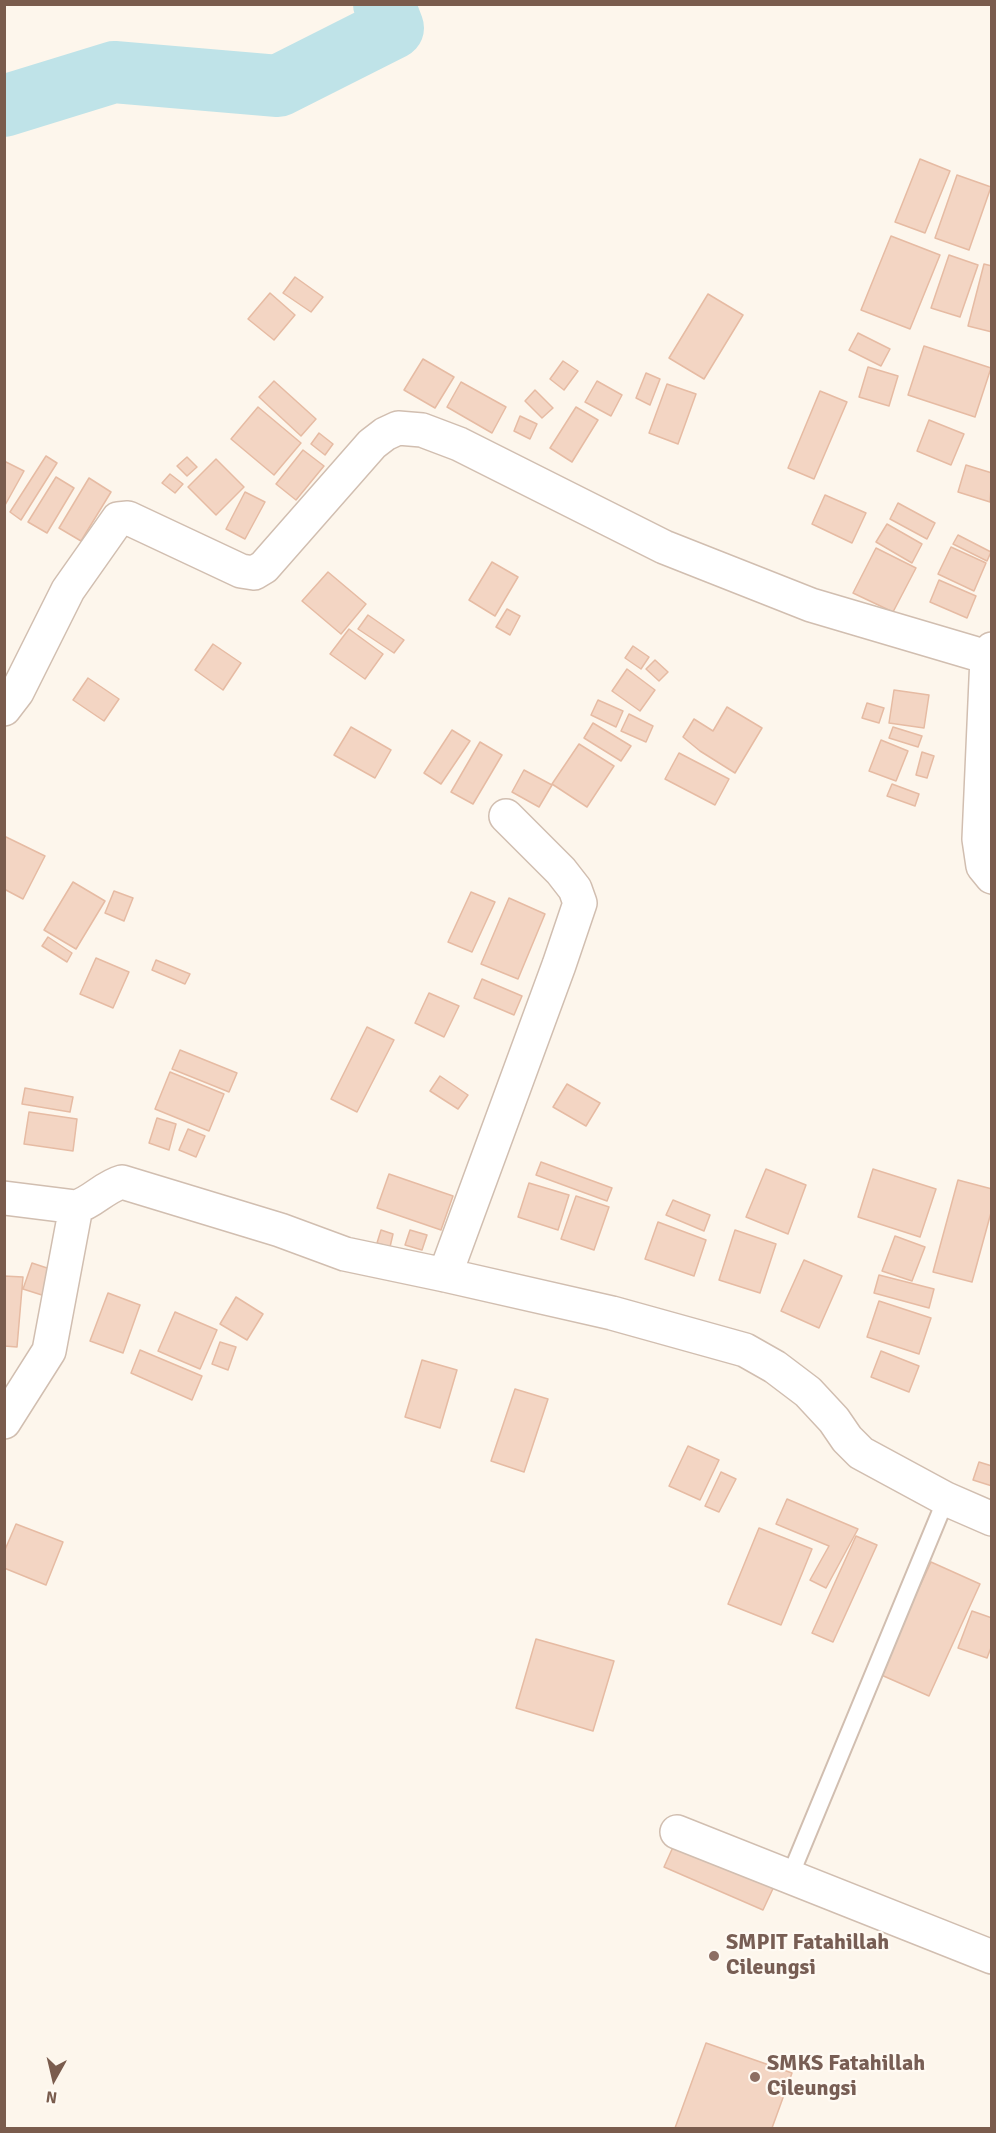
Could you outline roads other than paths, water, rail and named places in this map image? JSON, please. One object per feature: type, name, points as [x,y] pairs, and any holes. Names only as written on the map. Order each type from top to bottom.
[{"type":"street","points":[[4,709],[17,692],[68,590],[118,519],[128,518],[241,571],[254,573],[264,567],[372,444],[398,428],[422,430],[459,444],[664,548],[811,604],[989,653],[979,839],[983,866],[992,877]]},
{"type":"street","points":[[445,1275],[580,903],[575,889],[561,871],[506,816]]},
{"type":"street","points":[[4,1198],[75,1207],[86,1204],[103,1190],[122,1182],[280,1230],[345,1254],[612,1313],[745,1350],[775,1366],[808,1392],[861,1453],[946,1499],[992,1519]]},
{"type":"street","points":[[4,1422],[49,1351],[75,1207]]},
{"type":"street","points":[[677,1833],[992,1957]]},
{"type":"lane","points":[[790,1876],[946,1499]]},
{"type":"waterway","points":[[4,106],[114,72],[278,86],[393,28],[384,4]]},
{"type":"place","name":"SMPIT Fatahillah Cileungsi","points":[[714,1956]]},
{"type":"place","name":"SMKS Fatahillah Cileungsi","points":[[755,2077]]}]
